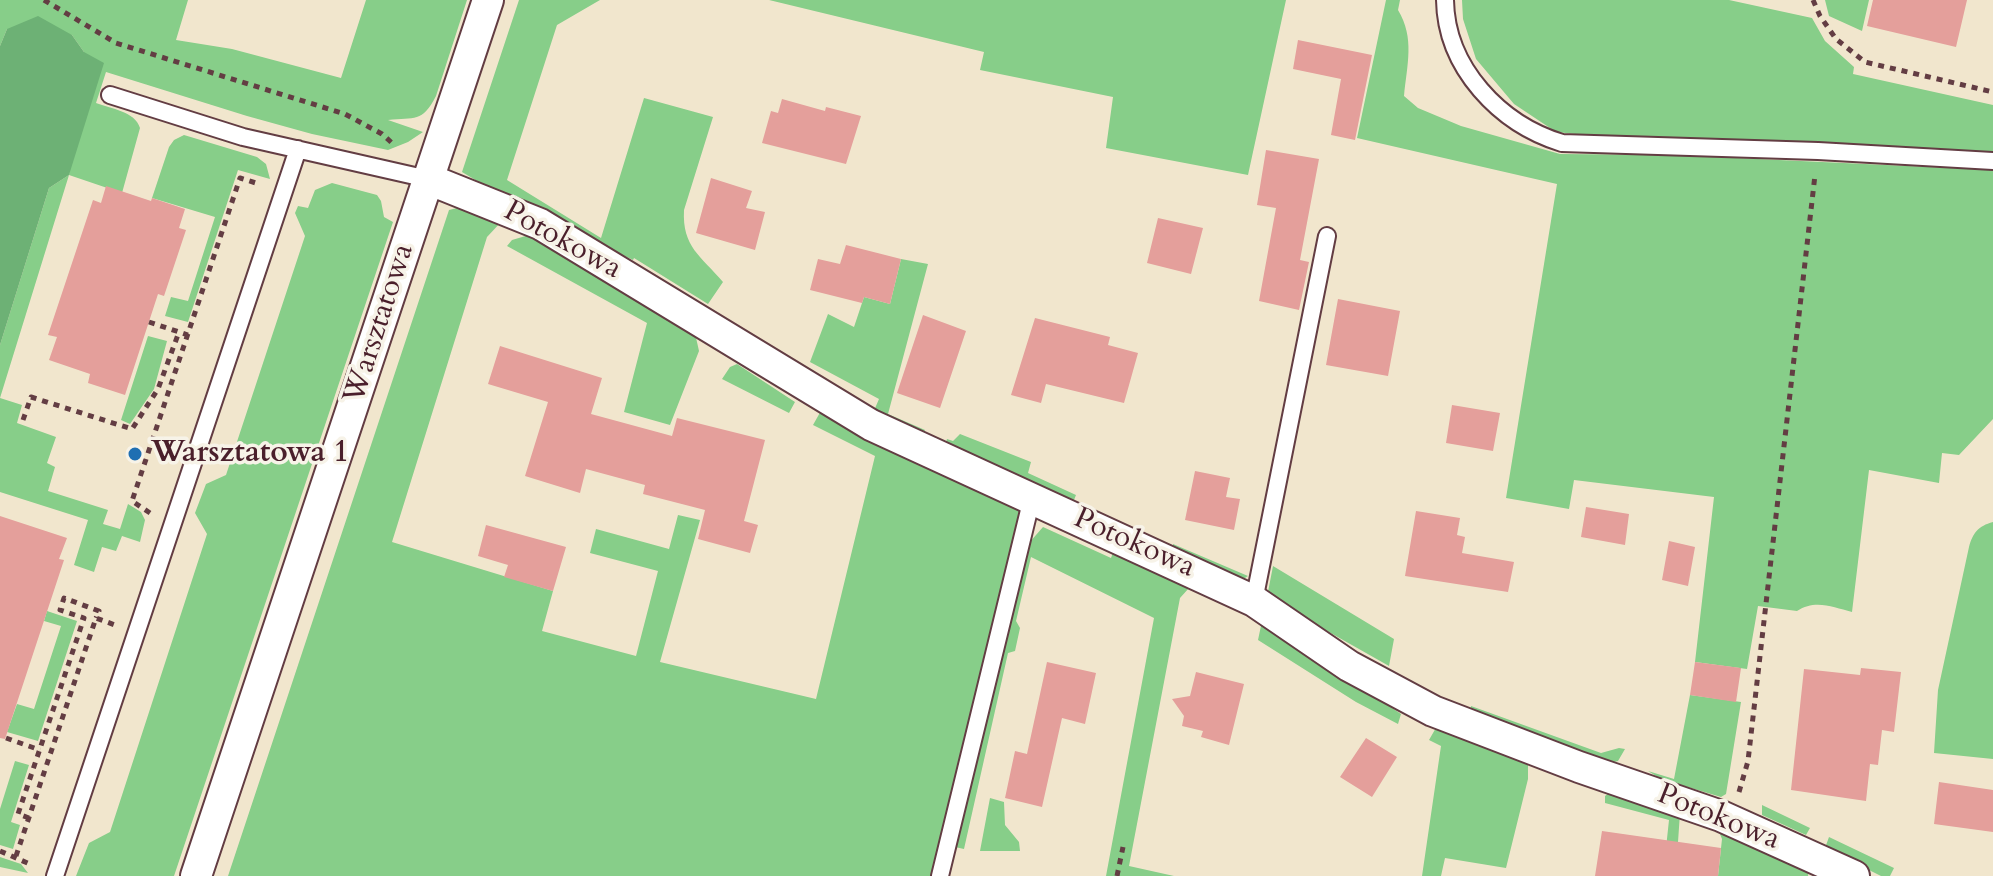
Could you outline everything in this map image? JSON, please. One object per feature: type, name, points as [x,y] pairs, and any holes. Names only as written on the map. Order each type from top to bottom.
[{"type":"street","name":"Warsztatowa","points":[[196,876],[488,0]]},
{"type":"street","name":"Potokowa","points":[[428,179],[540,224],[871,425],[1254,601],[1349,666],[1433,711],[1535,751],[1731,820],[1854,876]]},
{"type":"lane","points":[[1445,0],[1448,31],[1459,58],[1487,98],[1509,118],[1535,135],[1562,143],[1818,151],[1993,161]]},
{"type":"lane","points":[[110,95],[186,121],[428,179]]},
{"type":"lane","points":[[55,876],[298,149]]},
{"type":"lane","points":[[1254,601],[1327,236]]},
{"type":"lane","points":[[940,876],[1032,498]]},
{"type":"path","points":[[44,0],[116,43],[345,114],[382,134],[428,179]]},
{"type":"path","points":[[1813,0],[1836,39],[1865,62],[1993,92]]},
{"type":"path","points":[[1731,820],[1748,761],[1818,151]]},
{"type":"path","points":[[149,322],[188,335]]},
{"type":"path","points":[[23,420],[31,397],[132,429],[158,389],[179,332]]},
{"type":"path","points":[[29,818],[18,814],[84,618],[60,610],[64,598],[99,611],[96,618]]},
{"type":"path","points":[[6,738],[40,750]]},
{"type":"path","points":[[1117,876],[1123,847]]},
{"type":"path","points":[[0,851],[34,865],[30,876]]},
{"type":"green space","points":[[0,0],[188,0],[176,40],[232,49],[341,78],[366,0],[467,0],[431,105],[417,117],[388,120],[423,132],[388,150],[312,134],[106,72],[96,103],[128,114],[140,128],[122,193],[69,175],[84,52],[72,35],[7,29],[0,46]]},
{"type":"green space","points":[[519,0],[600,0],[557,25],[507,180],[601,238],[644,98],[713,117],[684,210],[686,233],[694,250],[723,282],[708,304],[634,258],[504,197],[462,172]]},
{"type":"green space","points":[[769,0],[1286,0],[1248,175],[1106,148],[1113,97],[980,70],[984,52]]},
{"type":"green space","points":[[1386,0],[1400,0],[1398,10],[1407,31],[1404,96],[1418,108],[1461,126],[1560,154],[1672,155],[1993,170],[1993,419],[1959,455],[1942,453],[1939,483],[1869,470],[1852,612],[1824,605],[1811,605],[1797,611],[1758,606],[1747,669],[1695,662],[1714,497],[1574,480],[1569,509],[1506,498],[1557,184],[1357,138]]},
{"type":"green space","points":[[1462,0],[1729,0],[1812,18],[1825,41],[1854,67],[1853,74],[1993,105],[1993,152],[1614,138],[1556,132],[1514,104],[1476,59],[1463,19]]},
{"type":"green space","points":[[1825,0],[1869,0],[1862,31],[1829,16]]},
{"type":"green space","points":[[38,16],[72,35],[84,52],[104,63],[69,175],[49,188],[0,345],[0,46],[7,29]]},
{"type":"green space","points":[[184,135],[257,157],[266,164],[270,179],[238,170],[188,322],[165,316],[171,297],[188,301],[215,217],[152,198],[169,147]]},
{"type":"green space","points":[[69,175],[0,398],[0,345],[49,188]]},
{"type":"green space","points":[[332,183],[377,195],[384,217],[393,222],[174,876],[76,876],[89,843],[110,832],[207,534],[195,513],[206,484],[226,475],[305,236],[295,213],[298,206],[308,208],[315,190]]},
{"type":"green space","points":[[457,208],[502,221],[487,237],[392,542],[553,591],[542,631],[636,656],[658,571],[590,553],[596,529],[669,549],[678,515],[700,520],[660,662],[816,699],[875,456],[813,425],[822,409],[1021,506],[931,876],[228,876],[449,210]]},
{"type":"green space","points":[[529,235],[695,333],[699,351],[670,425],[624,412],[647,323],[507,246],[512,240]]},
{"type":"green space","points":[[901,259],[928,264],[888,414],[925,430],[922,436],[873,413],[879,399],[810,362],[828,314],[854,327],[864,297],[890,304]]},
{"type":"green space","points":[[148,336],[167,341],[154,389],[130,424],[121,420]]},
{"type":"green space","points":[[737,364],[795,402],[789,413],[722,379],[730,367]]},
{"type":"green space","points":[[0,398],[22,405],[17,423],[56,437],[47,463],[55,467],[48,491],[108,510],[103,524],[120,529],[128,504],[141,512],[145,520],[140,542],[122,536],[116,551],[102,547],[94,572],[74,565],[88,520],[0,492]]},
{"type":"green space","points":[[960,434],[1031,462],[1028,473],[1076,495],[1074,500],[945,445],[947,439],[953,441]]},
{"type":"green space","points":[[1993,522],[1993,759],[1934,753],[1938,690],[1969,547],[1977,531]]},
{"type":"green space","points":[[1043,527],[1111,558],[1115,547],[1207,590],[1207,596],[1189,588],[1180,598],[1129,866],[1174,876],[1106,876],[1154,618],[1031,557],[1016,621],[1020,628],[1015,651],[1008,653],[964,849],[955,847],[1029,543]]},
{"type":"green space","points":[[1173,544],[1248,576],[1242,580],[1173,549]]},
{"type":"green space","points":[[1273,566],[1394,639],[1389,666],[1267,597]]},
{"type":"green space","points":[[47,611],[77,621],[38,741],[7,732],[17,704],[34,709],[61,626],[44,621]]},
{"type":"green space","points":[[1262,621],[1401,714],[1398,724],[1356,702],[1258,640]]},
{"type":"green space","points":[[1690,695],[1741,702],[1726,794],[1721,797],[1661,779],[1648,771],[1674,779]]},
{"type":"green space","points":[[1471,706],[1601,753],[1625,749],[1618,761],[1610,763],[1470,713]]},
{"type":"green space","points":[[1437,726],[1528,763],[1528,779],[1506,868],[1445,858],[1441,876],[1422,876],[1441,746],[1429,740]]},
{"type":"green space","points":[[15,761],[29,765],[11,822],[20,825],[13,849],[0,845],[0,809]]},
{"type":"green space","points":[[1609,793],[1680,813],[1678,842],[1663,876],[1669,820],[1605,803],[1605,796]]},
{"type":"green space","points":[[990,798],[1004,802],[1005,825],[1019,842],[1020,851],[980,851]]},
{"type":"green space","points":[[1762,805],[1810,828],[1806,835],[1762,815]]},
{"type":"green space","points":[[1718,829],[1809,869],[1808,876],[1718,876],[1722,839]]},
{"type":"green space","points":[[1829,837],[1894,868],[1890,876],[1881,876],[1825,848]]},
{"type":"green space","points":[[0,857],[21,864],[28,873],[0,867]]},
{"type":"building","points":[[1873,0],[1967,0],[1956,47],[1867,26]]},
{"type":"building","points":[[1298,40],[1372,55],[1355,140],[1331,135],[1341,79],[1293,69]]},
{"type":"building","points":[[782,99],[825,111],[826,107],[861,116],[846,164],[762,143],[771,111],[778,113]]},
{"type":"building","points":[[1266,150],[1319,159],[1300,260],[1309,262],[1299,310],[1259,301],[1276,208],[1257,205]]},
{"type":"building","points":[[711,178],[752,191],[746,208],[765,212],[755,250],[696,233]]},
{"type":"building","points":[[106,186],[185,209],[179,228],[186,230],[164,296],[158,294],[125,395],[88,383],[90,374],[49,360],[57,337],[48,335],[93,200],[101,203]]},
{"type":"building","points":[[1158,218],[1203,228],[1191,274],[1147,263]]},
{"type":"building","points":[[846,245],[901,259],[890,304],[864,297],[862,303],[810,290],[818,259],[840,264]]},
{"type":"building","points":[[1338,299],[1400,311],[1388,376],[1326,365]]},
{"type":"building","points":[[923,315],[966,331],[940,408],[897,393]]},
{"type":"building","points":[[1035,318],[1110,337],[1108,345],[1138,353],[1124,403],[1046,384],[1041,403],[1011,395]]},
{"type":"building","points":[[500,346],[602,378],[591,414],[672,436],[677,418],[765,440],[744,521],[758,525],[750,553],[698,539],[705,510],[643,494],[645,485],[586,469],[580,493],[525,476],[548,402],[488,384]]},
{"type":"building","points":[[1452,405],[1500,413],[1493,451],[1446,443]]},
{"type":"building","points":[[1195,471],[1230,478],[1226,497],[1240,499],[1234,530],[1185,520]]},
{"type":"building","points":[[1586,507],[1629,514],[1625,545],[1581,537]]},
{"type":"building","points":[[1416,511],[1460,518],[1457,535],[1465,537],[1462,553],[1514,562],[1508,592],[1405,576]]},
{"type":"building","points":[[0,516],[67,538],[59,559],[64,560],[5,739],[0,738]]},
{"type":"building","points":[[486,525],[566,547],[553,591],[504,577],[508,565],[478,556]]},
{"type":"building","points":[[1669,541],[1695,547],[1688,586],[1662,580]]},
{"type":"building","points":[[1047,662],[1096,673],[1085,724],[1062,718],[1042,807],[1005,798],[1015,751],[1027,754]]},
{"type":"building","points":[[1695,662],[1741,668],[1736,702],[1690,695]]},
{"type":"building","points":[[1861,668],[1901,672],[1894,732],[1882,730],[1878,765],[1870,764],[1866,801],[1791,790],[1804,669],[1860,675]]},
{"type":"building","points":[[1196,672],[1244,684],[1229,745],[1201,737],[1203,731],[1182,726],[1184,716],[1172,699],[1190,696]]},
{"type":"building","points":[[1366,738],[1397,757],[1372,797],[1340,777]]},
{"type":"building","points":[[1939,782],[1993,790],[1993,832],[1934,824]]},
{"type":"building","points":[[1602,831],[1721,848],[1718,876],[1595,876]]},
{"type":"place","name":"Warsztatowa 1","points":[[135,454]]}]
